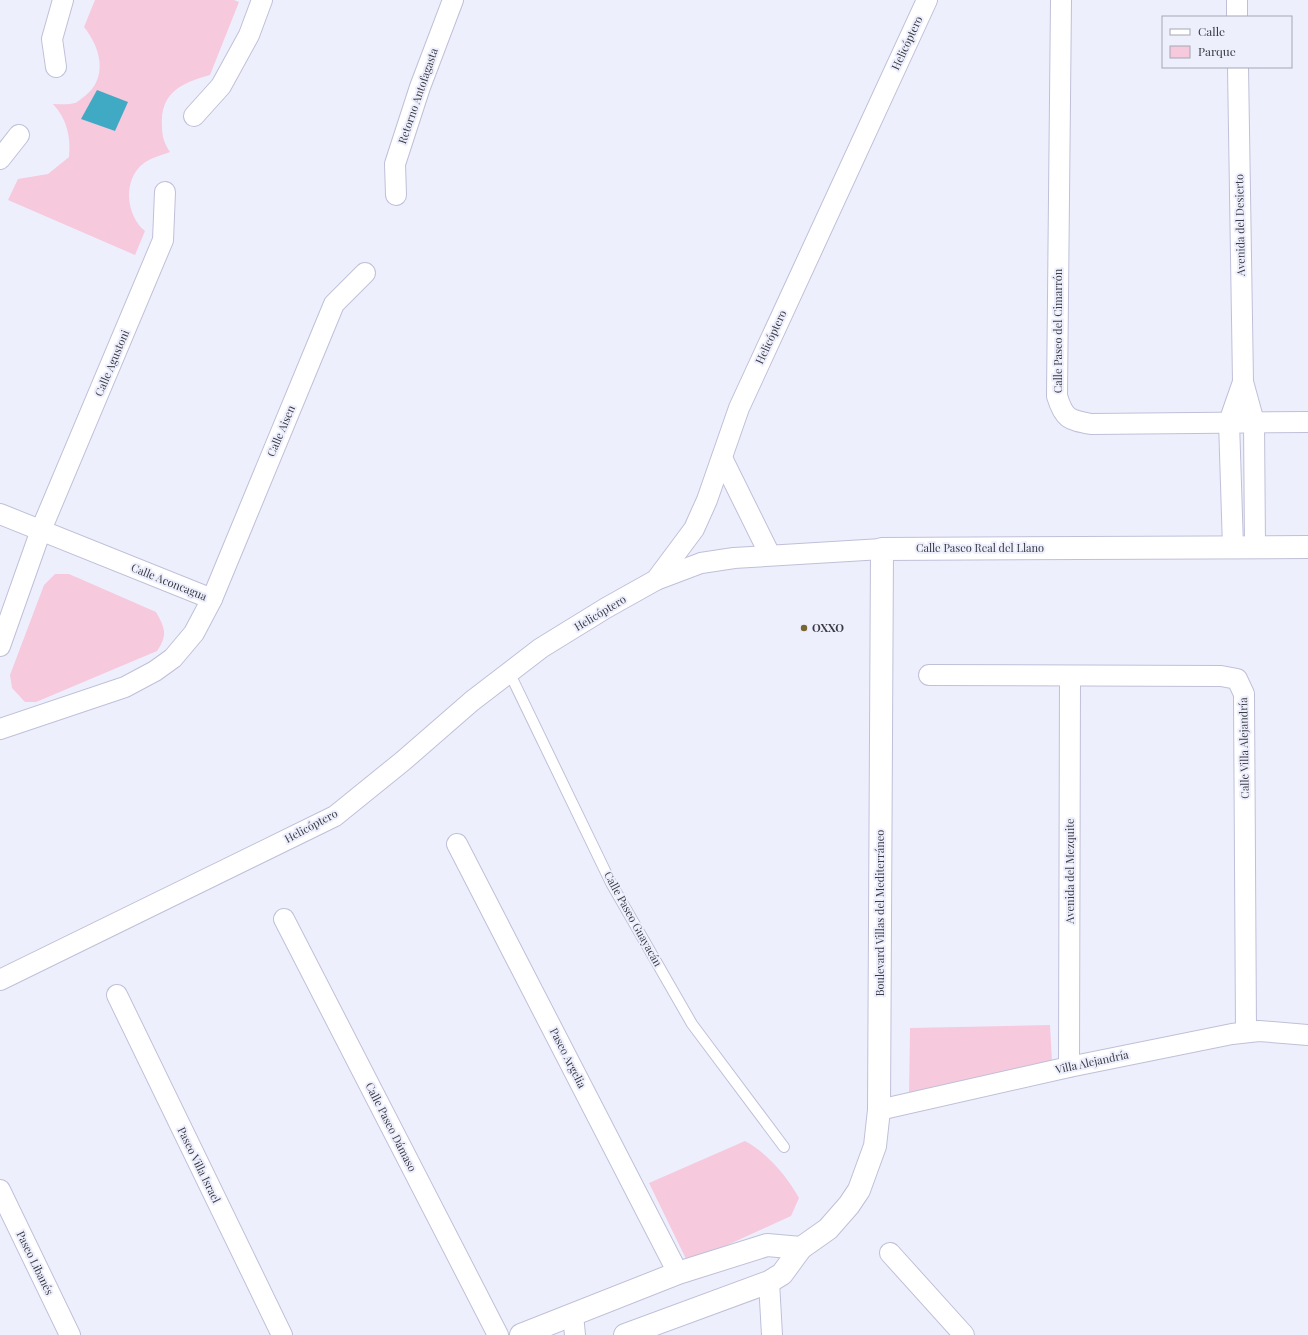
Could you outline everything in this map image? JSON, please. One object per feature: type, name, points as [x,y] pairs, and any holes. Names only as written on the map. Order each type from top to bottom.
[{"type":"street","points":[[56,68],[52,39],[63,0]]},
{"type":"street","points":[[194,116],[221,86],[250,35],[262,0]]},
{"type":"street","name":"Retorno Antofagasta","points":[[396,195],[395,164],[420,87],[452,0]]},
{"type":"street","name":"Helicóptero","points":[[0,980],[335,816],[403,761],[472,701],[510,674],[541,648],[606,608],[656,580],[694,530],[707,500],[742,401],[927,0]]},
{"type":"street","name":"Calle Paseo del Cimarrón","points":[[1061,0],[1057,396],[1062,411],[1071,420],[1091,424],[1308,422]]},
{"type":"street","points":[[1237,0],[1237,16]]},
{"type":"street","name":"Avenida del Desierto","points":[[1238,68],[1243,382],[1254,422],[1255,547]]},
{"type":"street","points":[[0,159],[19,135]]},
{"type":"street","name":"Calle Agustoni","points":[[41,530],[164,240],[165,192]]},
{"type":"street","name":"Calle Aisen","points":[[212,599],[334,304],[364,273]]},
{"type":"street","name":"Avenida del Desierto","points":[[1233,547],[1229,422],[1243,382]]},
{"type":"street","points":[[722,458],[770,555]]},
{"type":"street","name":"Calle Aconcagua","points":[[0,514],[212,599],[194,633],[173,658],[155,671],[124,687],[0,729]]},
{"type":"street","points":[[0,646],[41,530]]},
{"type":"street","name":"Calle Paseo Real del Llano","points":[[656,580],[701,563],[770,555],[882,549],[1308,547]]},
{"type":"street","name":"Boulevard Villas del Mediterráneo","points":[[625,1335],[769,1282],[782,1274],[801,1248],[828,1228],[849,1205],[859,1190],[875,1146],[879,1110],[882,549]]},
{"type":"street","name":"Calle Villa Alejandría","points":[[929,675],[1221,676],[1237,679],[1242,686],[1244,702],[1246,1032]]},
{"type":"street","name":"Avenida del Mezquite","points":[[1069,1067],[1070,676]]},
{"type":"street","name":"Paseo Argelia","points":[[457,844],[678,1273]]},
{"type":"street","name":"Calle Paseo Dámaso","points":[[284,919],[498,1335]]},
{"type":"street","name":"Paseo Villa Israel","points":[[117,995],[282,1335]]},
{"type":"street","name":"Villa Alejandría","points":[[879,1110],[1069,1067],[1246,1032],[1308,1035]]},
{"type":"street","name":"Paseo Libanés","points":[[0,1190],[70,1335]]},
{"type":"street","points":[[521,1335],[574,1325],[678,1273],[767,1245],[801,1248]]},
{"type":"street","points":[[890,1253],[964,1335]]},
{"type":"street","points":[[769,1282],[772,1335]]},
{"type":"lane","name":"Calle Paseo Guayacán","points":[[510,674],[611,883],[692,1024],[784,1147]]},
{"type":"green space","points":[[95,0],[234,0],[239,2],[210,75],[182,86],[169,97],[165,105],[162,114],[162,133],[170,152],[144,163],[132,178],[129,197],[131,207],[134,216],[145,231],[135,255],[8,200],[18,179],[48,174],[69,157],[69,135],[62,116],[53,104],[72,104],[76,102],[93,88],[97,80],[100,62],[98,53],[90,35],[84,27]]},
{"type":"green space","points":[[55,574],[69,574],[156,612],[162,623],[164,636],[157,651],[36,702],[25,702],[12,688],[10,675],[44,585]]},
{"type":"green space","points":[[1050,1025],[1052,1061],[909,1097],[910,1028]]},
{"type":"green space","points":[[745,1141],[761,1152],[776,1166],[789,1182],[799,1198],[791,1216],[688,1263],[649,1183]]},
{"type":"water","points":[[97,90],[128,102],[115,131],[81,119]]},
{"type":"place","name":"OXXO","points":[[804,628]]}]
